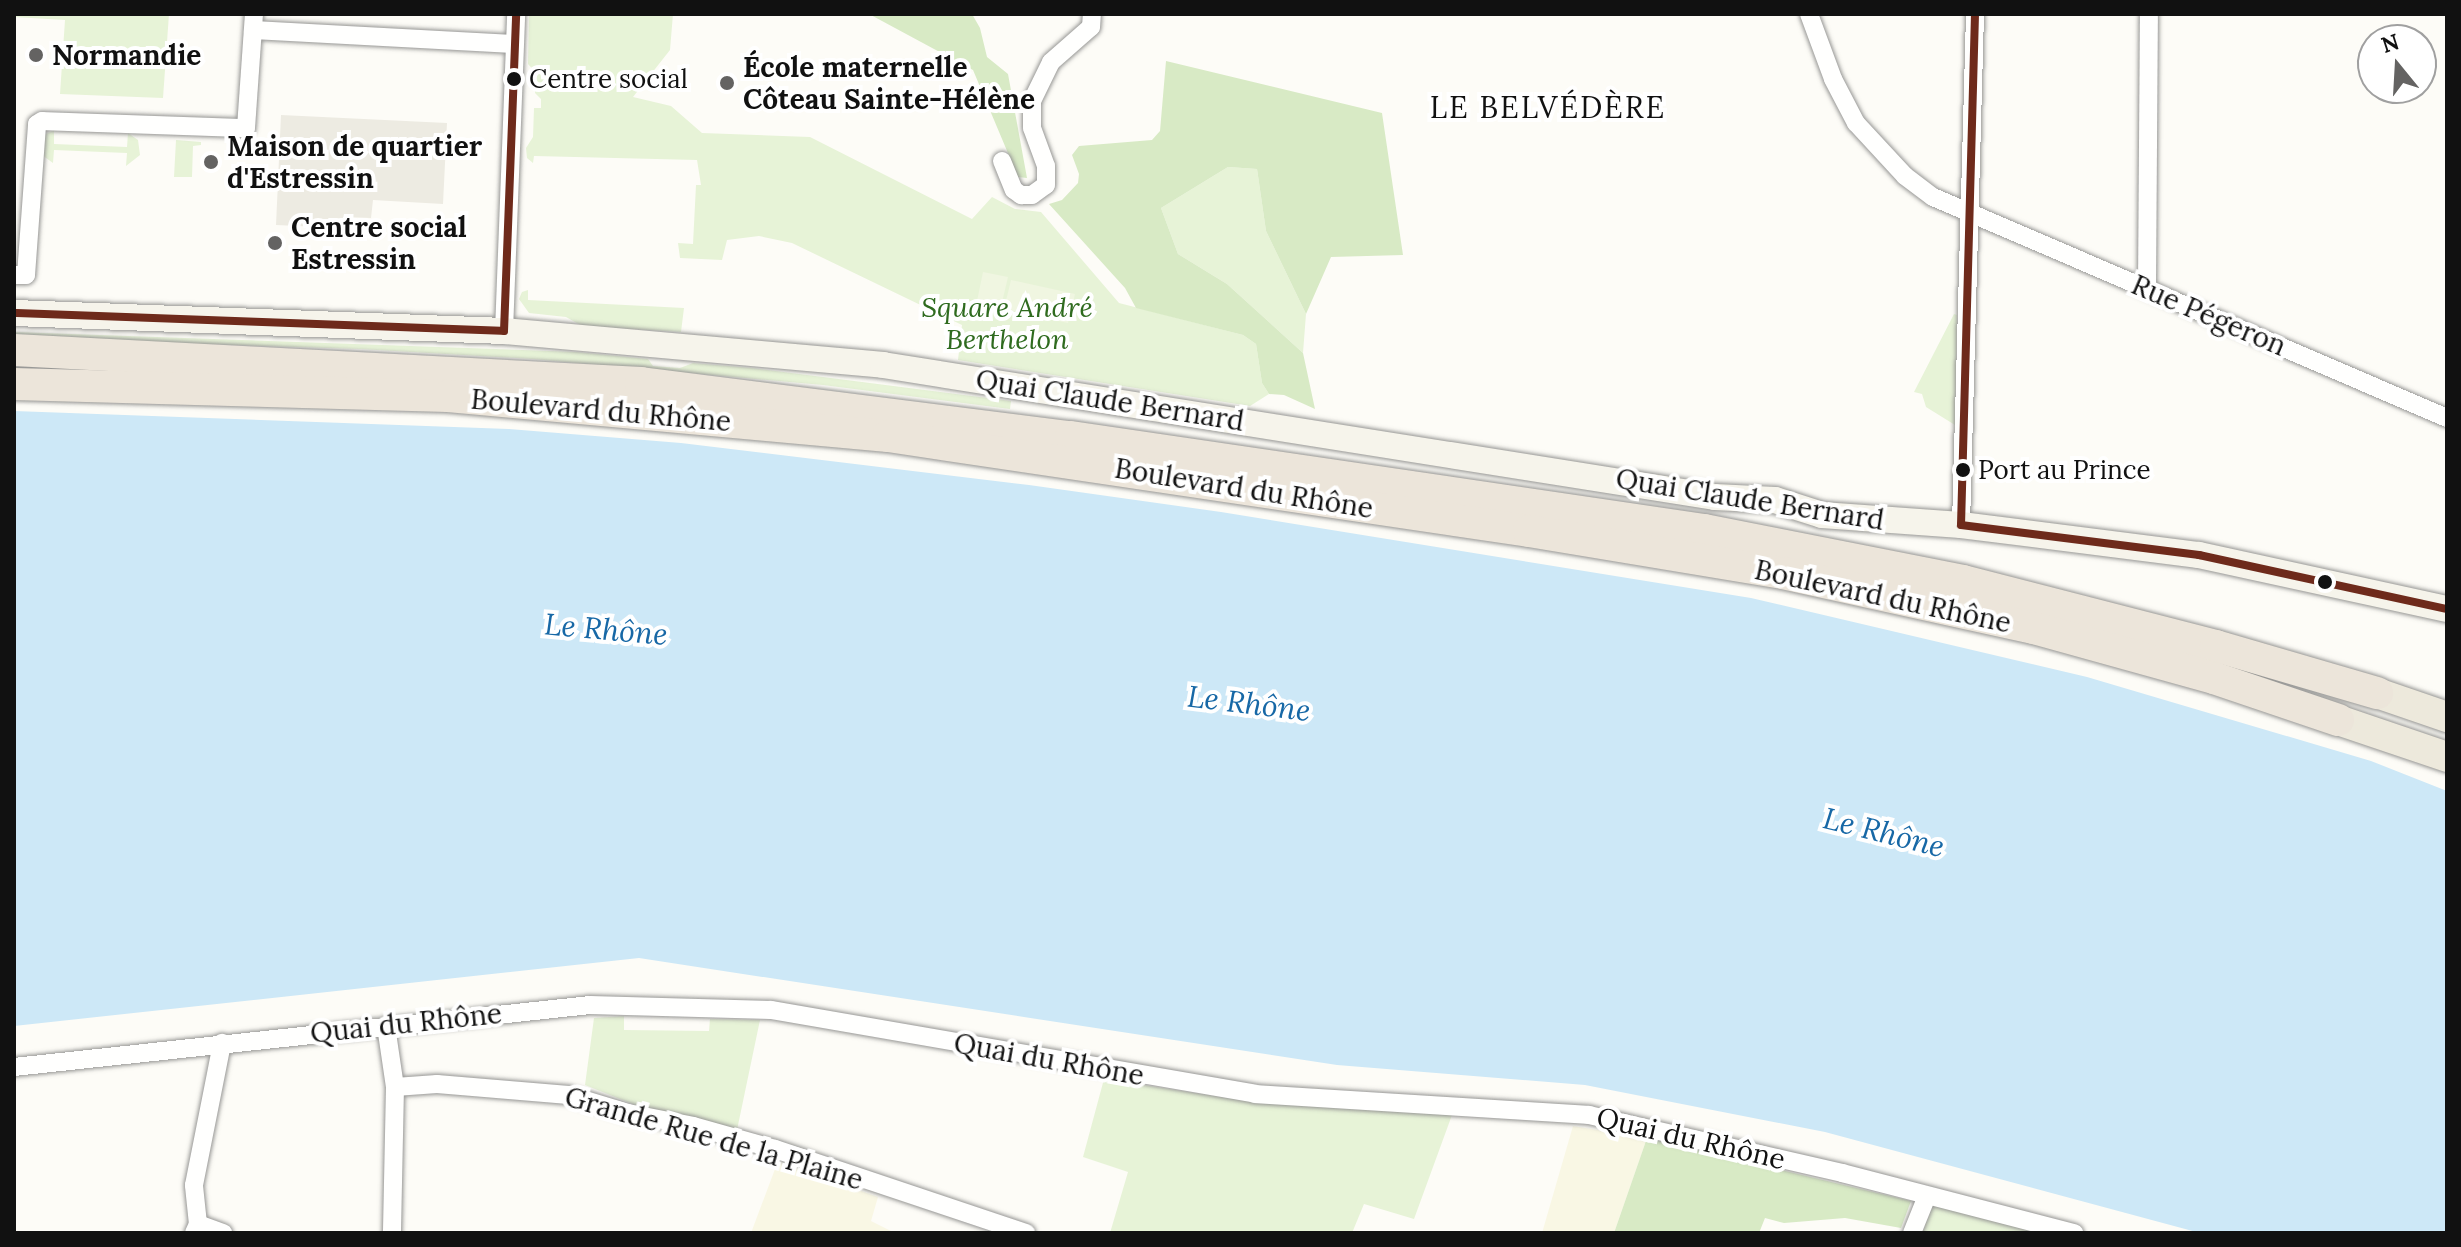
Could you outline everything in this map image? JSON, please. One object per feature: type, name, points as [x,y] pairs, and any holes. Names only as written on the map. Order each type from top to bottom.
[{"type":"highway","name":"Boulevard du Rhône","points":[[14,350],[641,383],[1071,437],[1704,530],[1963,581],[2216,646],[2377,693]]},
{"type":"highway","name":"Boulevard du Rhône","points":[[14,384],[448,396],[888,436],[977,448],[1514,528],[1783,573],[2034,628],[2214,678],[2338,720]]},
{"type":"main road","name":"Quai Claude Bernard","points":[[14,313],[504,331],[883,365],[1715,497],[1775,500],[1822,515],[1961,525],[2199,555],[2447,609]]},
{"type":"main road","name":"Boulevard du Rhône","points":[[2377,693],[2447,717]]},
{"type":"main road","name":"Boulevard du Rhône","points":[[2338,720],[2447,757]]},
{"type":"street","points":[[504,331],[516,14]]},
{"type":"street","points":[[1002,161],[1014,190],[1021,195],[1032,195],[1046,185],[1049,178],[1032,128],[1032,101],[1051,62],[1091,27],[1092,14]]},
{"type":"street","name":"Rue Pégeron","points":[[1809,14],[1833,79],[1856,123],[1905,176],[1933,197],[2447,418]]},
{"type":"street","points":[[1961,525],[1975,14]]},
{"type":"street","points":[[2147,288],[2149,14]]},
{"type":"street","points":[[14,275],[26,275],[37,124],[42,121],[246,128],[253,22],[514,44]]},
{"type":"street","name":"Quai du Rhône","points":[[14,1067],[603,1005],[771,1010],[1255,1094],[1575,1112],[2074,1233]]},
{"type":"street","points":[[386,1026],[395,1087],[392,1233]]},
{"type":"street","points":[[222,1043],[194,1185],[196,1228],[223,1233]]},
{"type":"street","name":"Grande Rue de la Plaine","points":[[395,1087],[437,1084],[569,1095],[628,1113],[693,1126],[775,1149],[1026,1233]]},
{"type":"street","points":[[1912,1233],[1927,1196]]},
{"type":"shaded area","points":[[281,115],[447,123],[443,204],[373,200],[371,218],[343,217],[342,228],[276,225]]},
{"type":"shaded area","points":[[1573,1126],[1647,1138],[1614,1233],[1542,1233]]},
{"type":"shaded area","points":[[778,1161],[878,1197],[871,1221],[895,1233],[751,1233]]},
{"type":"green space","points":[[14,14],[169,14],[163,98],[60,94],[65,20],[14,17]]},
{"type":"green space","name":"Square André Berthelon","points":[[529,14],[673,14],[670,50],[633,97],[671,106],[702,133],[810,137],[972,219],[992,197],[1015,209],[1041,212],[1119,303],[1243,335],[1256,344],[1262,383],[1269,394],[1250,406],[958,360],[962,325],[792,243],[759,236],[727,240],[722,260],[680,258],[678,243],[693,244],[696,185],[701,185],[697,160],[534,156],[533,163],[527,158],[526,148],[533,137],[534,108],[541,108],[541,99],[535,93],[535,72],[528,64]]},
{"type":"green space","points":[[869,14],[972,14],[980,28],[987,57],[1008,74],[1027,178],[1018,177],[973,70]]},
{"type":"green space","points":[[1166,61],[1382,113],[1403,255],[1331,257],[1306,314],[1266,231],[1257,169],[1228,167],[1161,208],[1178,254],[1227,284],[1303,353],[1315,409],[1284,395],[1269,394],[1262,383],[1256,344],[1243,335],[1136,308],[1125,288],[1049,204],[1062,200],[1078,183],[1079,174],[1072,155],[1079,146],[1152,140],[1160,131]]},
{"type":"green space","points":[[54,130],[54,144],[127,147],[128,133],[138,140],[140,155],[126,166],[127,153],[54,150],[53,163],[42,155],[44,135]]},
{"type":"green space","points":[[176,140],[201,142],[201,145],[193,146],[192,177],[174,177]]},
{"type":"green space","points":[[1228,167],[1257,169],[1266,231],[1306,314],[1303,353],[1227,284],[1178,254],[1161,208]]},
{"type":"green space","points":[[983,272],[1008,277],[1000,311],[976,306]]},
{"type":"green space","points":[[1011,280],[1075,294],[1068,323],[1004,309]]},
{"type":"green space","points":[[528,290],[528,300],[684,308],[681,332],[582,326],[566,317],[529,313],[519,299],[522,292]]},
{"type":"green space","points":[[1954,314],[1957,315],[1955,425],[1926,407],[1922,394],[1914,392]]},
{"type":"green space","points":[[14,332],[577,352],[648,359],[653,366],[680,368],[693,363],[752,368],[1011,401],[1010,409],[823,385],[532,359],[360,349],[14,338]]},
{"type":"green space","points":[[624,1016],[624,1030],[709,1031],[710,1019],[760,1020],[737,1130],[635,1105],[585,1085],[594,1018]]},
{"type":"green space","points":[[1104,1079],[1241,1100],[1452,1115],[1414,1219],[1364,1204],[1352,1233],[1110,1233],[1128,1172],[1083,1157]]},
{"type":"green space","points":[[1647,1138],[1911,1201],[1901,1228],[1845,1218],[1784,1223],[1765,1218],[1759,1233],[1614,1233]]},
{"type":"green space","points":[[1933,1205],[2040,1233],[1922,1233]]},
{"type":"water","name":"Le Rhône","points":[[14,411],[509,429],[681,443],[1029,485],[1221,512],[1751,598],[2087,677],[2371,761],[2447,791],[2447,1233],[2200,1233],[1825,1132],[1585,1085],[1337,1065],[639,958],[14,1026]]},
{"type":"transit line","points":[[504,331],[516,14]]},
{"type":"transit line","points":[[1961,525],[1975,14]]},
{"type":"transit line","points":[[14,313],[504,331]]},
{"type":"transit line","points":[[1961,525],[2199,555],[2447,609]]},
{"type":"place","name":"Normandie","points":[[36,55]]},
{"type":"place","name":"Centre social","points":[[514,79]]},
{"type":"place","name":"École maternelle Côteau Sainte-Hélène","points":[[727,83]]},
{"type":"place","name":"Maison de quartier d'Estressin","points":[[211,162]]},
{"type":"place","name":"Centre social Estressin","points":[[275,243]]},
{"type":"place","name":"Port au Prince","points":[[1963,470]]},
{"type":"district","name":"LE BELVÉDÈRE","points":[[1548,107]]}]
